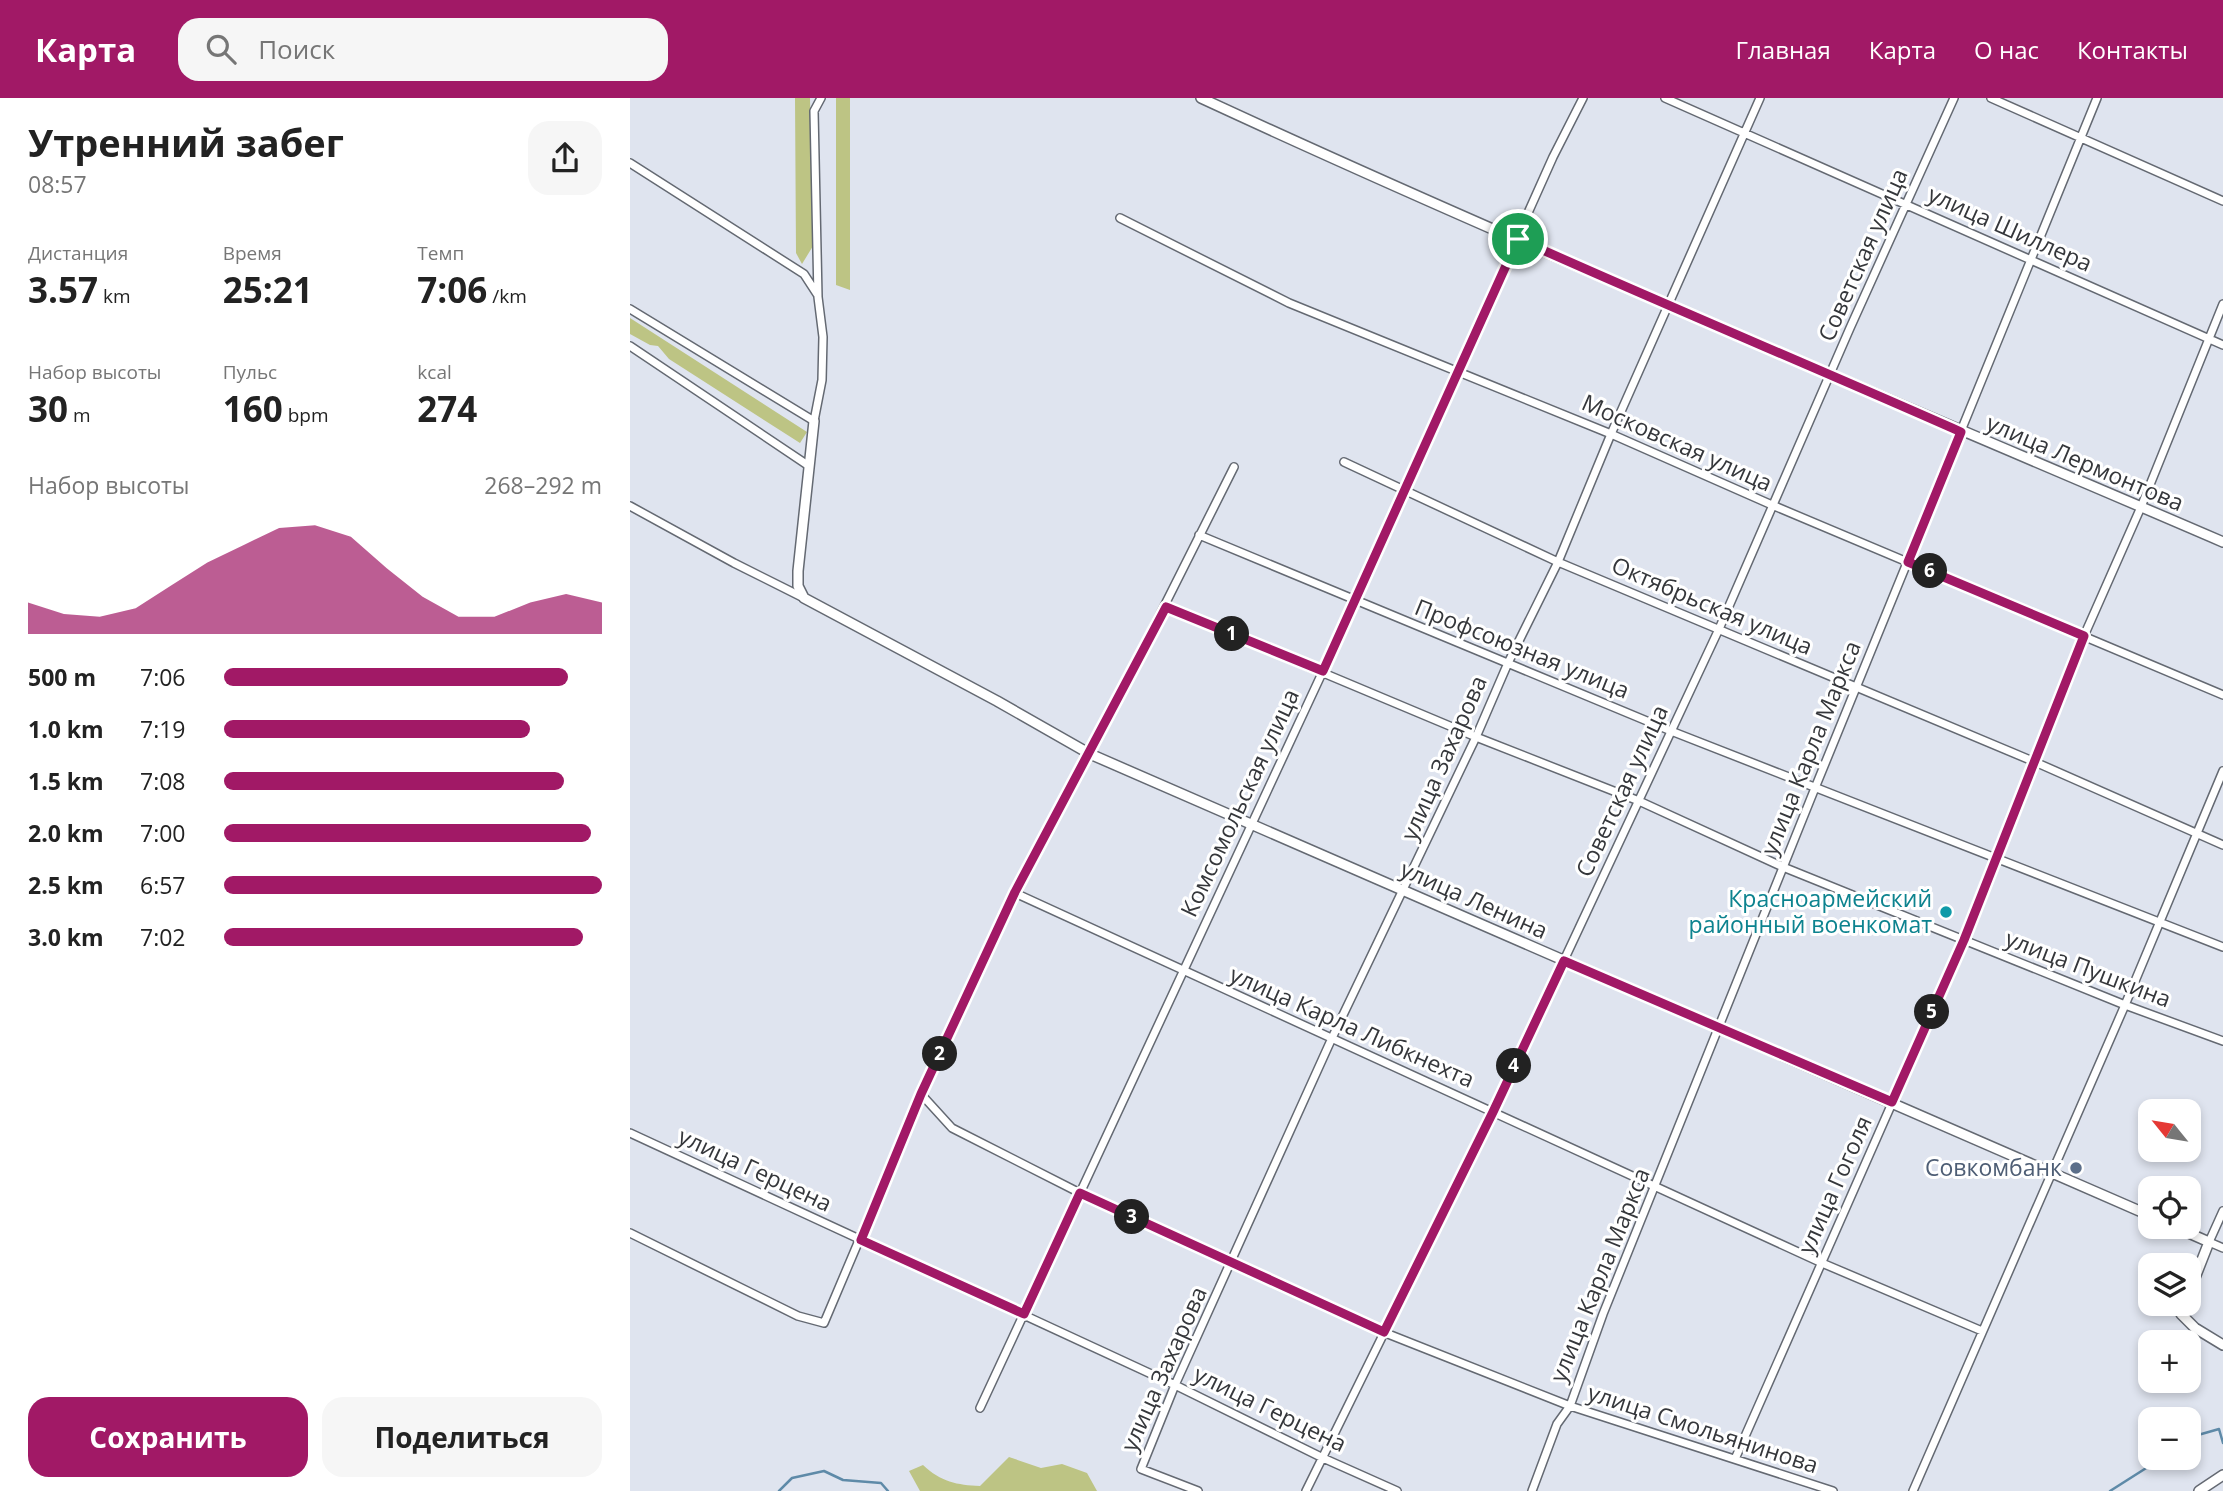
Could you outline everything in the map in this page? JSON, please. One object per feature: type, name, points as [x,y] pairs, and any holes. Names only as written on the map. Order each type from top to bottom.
[{"type":"street","points":[[804,598],[798,586],[798,571],[814,421],[822,380],[823,337],[818,297],[814,111],[821,98]]},
{"type":"street","name":"улица Лермонтова","points":[[1201,98],[1667,306],[2223,542]]},
{"type":"street","name":"Комсомольская улица","points":[[980,1408],[1323,671],[1553,157],[1583,98]]},
{"type":"street","name":"улица Шиллера","points":[[1665,98],[2223,345]]},
{"type":"street","name":"улица Захарова","points":[[1198,1491],[1141,1469],[1175,1385],[1332,1038],[1405,891],[1508,663],[1558,562],[1667,306],[1760,98]]},
{"type":"street","name":"Советская улица","points":[[1306,1491],[1493,1112],[1639,801],[1719,629],[1954,98]]},
{"type":"street","points":[[1991,98],[2223,201]]},
{"type":"street","name":"улица Карла Маркса","points":[[1532,1491],[1557,1424],[1570,1406],[1604,1314],[1783,867],[2097,98]]},
{"type":"street","points":[[630,163],[804,274],[818,297]]},
{"type":"street","name":"Московская улица","points":[[1120,218],[1289,303],[1611,435],[2223,695]]},
{"type":"street","name":"улица Гоголя","points":[[1735,1459],[1964,940],[2084,636],[2141,507],[2223,304]]},
{"type":"street","points":[[630,309],[814,421]]},
{"type":"street","points":[[630,346],[809,466]]},
{"type":"street","name":"Октябрьская улица","points":[[1344,462],[1558,562],[2035,762],[2223,845]]},
{"type":"street","points":[[630,1233],[798,1315],[824,1323],[921,1094],[1015,892],[1166,607],[1234,467]]},
{"type":"street","points":[[630,506],[804,598]]},
{"type":"street","name":"Профсоюзная улица","points":[[1199,535],[1815,788],[2223,947]]},
{"type":"street","name":"улица Ленина","points":[[804,598],[1090,754],[2138,1210]]},
{"type":"street","name":"улица Пушкина","points":[[1166,607],[1476,737],[1639,801],[1783,867],[2125,1005],[2223,1041]]},
{"type":"street","points":[[1913,1491],[2125,1005],[2223,771]]},
{"type":"street","name":"улица Карла Либкнехта","points":[[1015,892],[1822,1263],[1982,1331]]},
{"type":"street","name":"улица Смольянинова","points":[[921,1094],[952,1128],[1080,1193],[1384,1332],[1570,1406],[1833,1491]]},
{"type":"street","name":"улица Герцена","points":[[630,1133],[1024,1314],[1397,1491]]},
{"type":"street","points":[[2201,1262],[2223,1211]]},
{"type":"street","points":[[2201,1238],[2223,1248]]},
{"type":"street","points":[[2183,1316],[2195,1328],[2223,1345]]},
{"type":"street","points":[[2200,1491],[2223,1475]]},
{"type":"green space","points":[[795,98],[810,98],[813,246],[802,264],[796,253]]},
{"type":"green space","points":[[836,98],[850,98],[850,290],[836,285]]},
{"type":"green space","points":[[630,318],[807,432],[800,443],[669,359],[658,346],[650,345],[630,334]]},
{"type":"green space","points":[[1009,1457],[1041,1468],[1062,1464],[1087,1473],[1097,1491],[920,1491],[909,1471],[923,1465],[950,1481],[980,1486]]},
{"type":"waterway","points":[[2201,1434],[2219,1429],[2223,1443]]},
{"type":"waterway","points":[[2110,1491],[2143,1470]]},
{"type":"waterway","points":[[779,1491],[792,1478],[824,1471],[843,1480],[881,1483],[888,1491]]},
{"type":"place","name":"Красноармейский районный военкомат","points":[[1946,912]]},
{"type":"place","name":"Совкомбанк","points":[[2076,1168]]},
{"type":"route","points":[[1518,239],[1961,432],[1908,562],[2084,636],[1964,940],[1892,1102],[1564,961],[1384,1332],[1080,1193],[1024,1314],[861,1240],[921,1094],[1015,892],[1166,607],[1323,671],[1518,239]]}]
